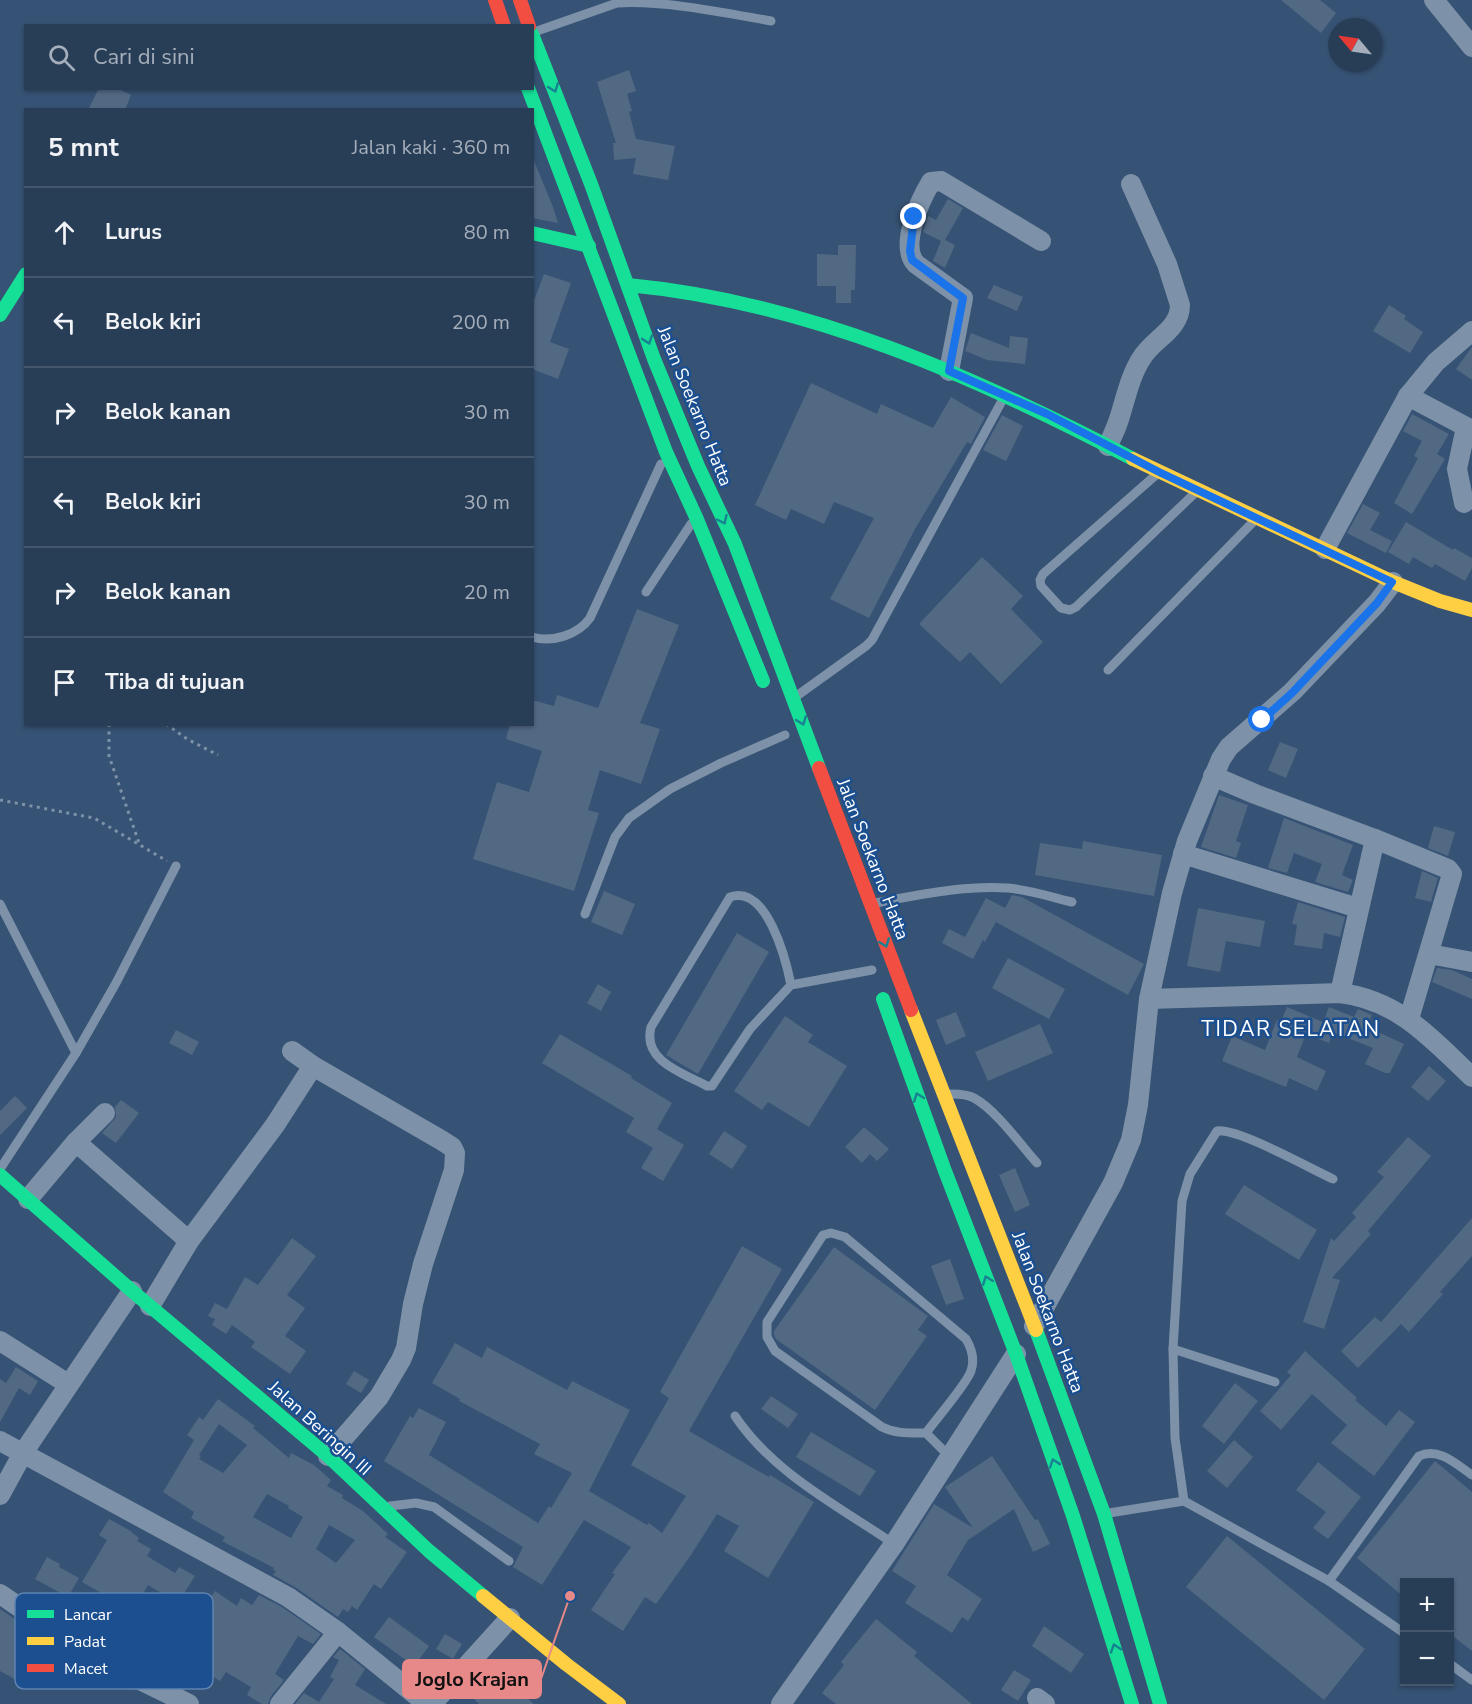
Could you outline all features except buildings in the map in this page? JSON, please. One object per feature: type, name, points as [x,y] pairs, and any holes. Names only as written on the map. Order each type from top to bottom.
[{"type":"main road","points":[[495,0],[503,24]]},
{"type":"main road","points":[[520,0],[529,24]]},
{"type":"main road","name":"Jalan Soekarno Hatta","points":[[534,38],[654,359],[698,466],[735,544],[942,1093],[1065,1405],[1104,1514],[1160,1704]]},
{"type":"main road","points":[[529,90],[666,452],[696,517],[767,691]]},
{"type":"main road","points":[[534,233],[589,246]]},
{"type":"main road","points":[[0,315],[24,277]]},
{"type":"main road","points":[[628,285],[670,289],[801,317],[949,371],[1047,414],[1197,491],[1325,549],[1391,583],[1472,610]]},
{"type":"main road","points":[[680,480],[698,466]]},
{"type":"main road","points":[[870,964],[945,1171],[1016,1354],[1073,1516],[1132,1704]]},
{"type":"main road","name":"Jalan Beringin III","points":[[0,1175],[132,1291],[328,1456],[429,1551],[619,1704]]},
{"type":"street","points":[[1434,0],[1459,28],[1472,47]]},
{"type":"street","points":[[949,371],[963,298],[916,264],[912,260],[910,251],[914,217],[931,182],[941,181],[1041,241]]},
{"type":"street","points":[[1107,446],[1118,424],[1137,364],[1154,342],[1173,326],[1180,312],[1180,305],[1167,264],[1131,184]]},
{"type":"street","points":[[1325,549],[1408,396],[1436,362],[1472,331]]},
{"type":"street","points":[[1408,396],[1469,428],[1457,469],[1464,503]]},
{"type":"street","points":[[1034,1326],[1113,1183],[1131,1140],[1138,1105],[1149,999],[1172,893],[1183,854],[1223,754],[1292,693],[1377,603],[1391,583]]},
{"type":"street","points":[[1213,776],[1375,839],[1451,872],[1452,877],[1409,1019]]},
{"type":"street","points":[[1340,993],[1375,839]]},
{"type":"street","points":[[1183,854],[1358,908]]},
{"type":"street","points":[[1429,954],[1472,962]]},
{"type":"street","points":[[1149,999],[1340,993],[1371,1000],[1409,1019],[1472,1077]]},
{"type":"street","points":[[292,1052],[441,1140],[452,1148],[456,1160],[423,1264],[401,1360],[379,1397],[328,1456]]},
{"type":"street","points":[[150,1306],[189,1241],[275,1125],[313,1066]]},
{"type":"street","points":[[28,1199],[76,1142],[105,1113]]},
{"type":"street","points":[[76,1142],[189,1241]]},
{"type":"street","points":[[0,1495],[23,1453],[132,1291]]},
{"type":"street","points":[[0,1341],[68,1384]]},
{"type":"street","points":[[781,1704],[894,1544],[1016,1354]]},
{"type":"street","points":[[0,1441],[288,1596],[338,1632],[427,1704]]},
{"type":"street","points":[[0,1594],[15,1604]]},
{"type":"street","points":[[432,1704],[510,1618]]},
{"type":"street","points":[[280,1704],[338,1632]]},
{"type":"street","points":[[158,1689],[189,1704]]},
{"type":"lane","points":[[534,32],[631,0],[687,6],[771,21]]},
{"type":"lane","points":[[793,699],[872,640],[1004,396]]},
{"type":"lane","points":[[534,637],[557,638],[584,626],[590,618],[666,452]]},
{"type":"lane","points":[[1159,472],[1043,574],[1040,580],[1041,586],[1061,608],[1070,610],[1076,607],[1197,491]]},
{"type":"lane","points":[[646,592],[696,517]]},
{"type":"lane","points":[[1108,670],[1256,519]]},
{"type":"lane","points":[[585,914],[615,837],[624,823],[670,789],[721,763],[785,735]]},
{"type":"lane","points":[[0,1169],[76,1053],[116,983],[176,866]]},
{"type":"lane","points":[[870,904],[927,893],[987,887],[1027,891],[1072,902]]},
{"type":"lane","points":[[791,985],[782,950],[763,910],[747,897],[738,895],[729,897],[651,1027],[649,1039],[652,1052],[664,1062],[707,1086],[712,1086],[750,1029],[791,985],[870,964]]},
{"type":"lane","points":[[0,904],[76,1053]]},
{"type":"lane","points":[[942,1093],[964,1095],[977,1100],[1001,1121],[1036,1163]]},
{"type":"lane","points":[[1184,1501],[1175,1438],[1173,1349],[1182,1201],[1190,1174],[1217,1131],[1224,1130],[1247,1138],[1333,1179]]},
{"type":"lane","points":[[926,1432],[970,1373],[973,1359],[970,1346],[966,1339],[845,1237],[836,1233],[823,1235],[767,1322],[766,1331],[769,1344],[785,1359],[882,1427],[904,1433],[926,1432],[950,1457]]},
{"type":"lane","points":[[1173,1349],[1275,1382]]},
{"type":"lane","points":[[735,1416],[749,1437],[790,1474],[894,1544]]},
{"type":"lane","points":[[1329,1581],[1419,1456],[1429,1452],[1443,1455],[1472,1475]]},
{"type":"lane","points":[[1104,1514],[1184,1501],[1329,1581],[1403,1632]]},
{"type":"lane","points":[[382,1508],[416,1503],[434,1507],[509,1561]]},
{"type":"lane","points":[[1454,1667],[1472,1680]]},
{"type":"path","points":[[109,726],[110,756],[139,845]]},
{"type":"path","points":[[169,726],[187,739],[218,755]]},
{"type":"path","points":[[0,800],[94,818],[176,866]]},
{"type":"traffic: fast","points":[[534,39],[591,184],[654,359],[698,466],[735,544],[819,768]]},
{"type":"traffic: fast","points":[[529,90],[666,452],[696,517],[763,681]]},
{"type":"traffic: fast","points":[[534,233],[589,246]]},
{"type":"traffic: fast","points":[[0,315],[24,277]]},
{"type":"traffic: fast","points":[[628,285],[695,294],[760,308],[888,347],[1012,399],[1133,459]]},
{"type":"traffic: fast","points":[[883,999],[945,1171],[1016,1354],[1073,1516],[1132,1704]]},
{"type":"traffic: fast","points":[[0,1175],[132,1291],[328,1456],[429,1551],[483,1596]]},
{"type":"traffic: fast","points":[[1036,1330],[1104,1514],[1160,1704]]},
{"type":"traffic: slow","points":[[1133,459],[1393,582],[1440,601],[1472,610]]},
{"type":"traffic: slow","points":[[911,1010],[1036,1330]]},
{"type":"traffic: slow","points":[[483,1596],[619,1704]]},
{"type":"traffic: jam","points":[[495,0],[503,24]]},
{"type":"traffic: jam","points":[[520,0],[528,24]]},
{"type":"traffic: jam","points":[[819,768],[911,1010]]},
{"type":"place","name":"Joglo Krajan","points":[[570,1596]]},
{"type":"district","name":"TIDAR SELATAN","points":[[1291,1029]]},
{"type":"route","points":[[914,217],[910,251],[912,260],[958,292],[963,298],[949,371],[1047,414],[1159,472],[1392,582],[1377,603],[1292,693],[1262,720]]}]
